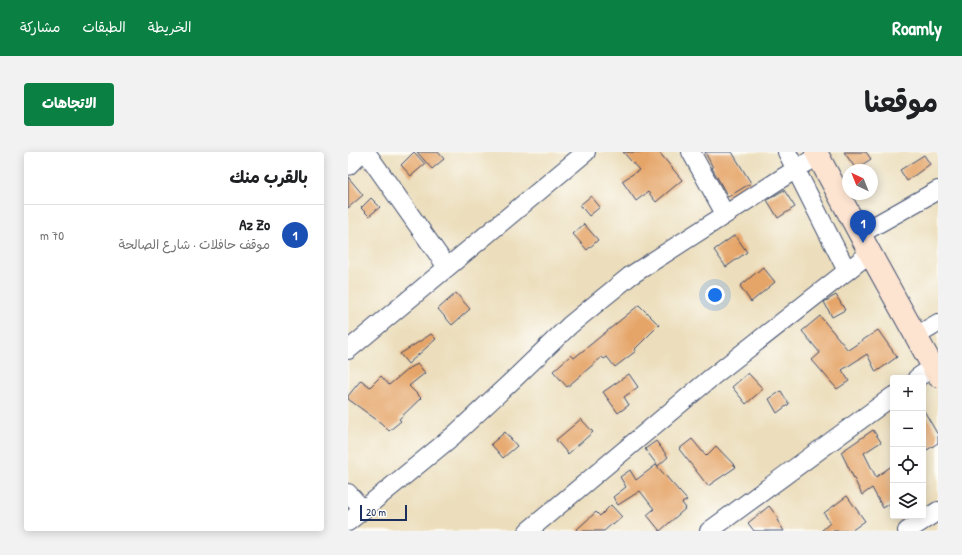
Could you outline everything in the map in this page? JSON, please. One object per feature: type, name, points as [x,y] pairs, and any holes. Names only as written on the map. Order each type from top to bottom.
[{"type":"street","points":[[348,166],[362,152]]},
{"type":"street","points":[[366,152],[447,267]]},
{"type":"street","points":[[348,350],[586,152]]},
{"type":"street","points":[[691,152],[725,214]]},
{"type":"street","points":[[787,152],[847,270]]},
{"type":"street","points":[[348,522],[453,436],[570,326],[630,276],[817,154],[916,336],[930,374]]},
{"type":"street","points":[[860,234],[938,190]]},
{"type":"street","points":[[528,531],[706,381],[870,253]]},
{"type":"street","points":[[916,336],[938,323]]},
{"type":"street","points":[[709,531],[890,398]]},
{"type":"street","points":[[348,493],[363,510]]},
{"type":"street","points":[[907,531],[938,511]]},
{"type":"building","points":[[414,152],[425,164],[411,176],[401,165]]},
{"type":"building","points":[[417,152],[438,152],[444,159],[432,169]]},
{"type":"building","points":[[623,152],[659,152],[682,180],[656,202],[648,192],[636,201],[622,181],[639,170]]},
{"type":"building","points":[[705,152],[732,152],[751,183],[728,197]]},
{"type":"building","points":[[844,152],[866,152],[871,159],[864,164],[852,164]]},
{"type":"building","points":[[924,155],[930,164],[907,181],[900,170]]},
{"type":"building","points":[[348,177],[363,195],[348,208]]},
{"type":"building","points":[[784,190],[795,207],[778,218],[767,200]]},
{"type":"building","points":[[591,196],[600,207],[589,216],[580,205]]},
{"type":"building","points":[[371,198],[380,207],[369,216],[361,208]]},
{"type":"building","points":[[584,224],[598,240],[587,250],[573,234]]},
{"type":"building","points":[[735,235],[747,252],[726,267],[714,250]]},
{"type":"building","points":[[763,267],[775,282],[751,302],[740,286]]},
{"type":"building","points":[[456,293],[470,309],[452,325],[438,309]]},
{"type":"building","points":[[836,295],[845,310],[832,317],[824,302]]},
{"type":"building","points":[[639,305],[659,325],[635,349],[636,351],[615,367],[607,357],[604,359],[602,357],[567,387],[553,371],[571,355],[574,358]]},
{"type":"building","points":[[820,316],[848,350],[878,330],[897,357],[876,372],[867,354],[842,370],[849,381],[837,389],[812,360],[820,353],[802,331]]},
{"type":"building","points":[[431,334],[436,339],[408,364],[400,354]]},
{"type":"building","points":[[418,364],[425,373],[409,386],[421,398],[399,419],[401,421],[389,431],[381,423],[348,399],[348,396],[361,380],[370,387],[381,376],[389,385],[409,368]]},
{"type":"building","points":[[748,373],[763,389],[746,404],[732,387]]},
{"type":"building","points":[[629,374],[638,387],[624,397],[629,405],[618,413],[603,392]]},
{"type":"building","points":[[781,391],[789,404],[777,413],[769,399]]},
{"type":"building","points":[[926,414],[938,435],[938,443],[927,450]]},
{"type":"building","points":[[581,419],[593,432],[568,454],[556,440]]},
{"type":"building","points":[[873,430],[881,442],[864,453],[876,477],[890,467],[890,504],[883,508],[872,488],[862,495],[841,452]]},
{"type":"building","points":[[505,432],[517,446],[503,458],[491,444]]},
{"type":"building","points":[[692,439],[706,456],[716,446],[736,467],[708,486],[679,449]]},
{"type":"building","points":[[656,441],[668,457],[658,466],[645,449]]},
{"type":"building","points":[[656,465],[687,500],[682,503],[686,508],[660,531],[647,515],[654,509],[640,491],[618,505],[613,497],[626,487],[620,477],[630,470],[636,480]]},
{"type":"building","points":[[847,496],[865,521],[851,531],[821,531],[830,523],[824,513]]},
{"type":"building","points":[[611,505],[622,517],[613,525],[612,524],[604,531],[575,531],[596,512],[600,516]]},
{"type":"building","points":[[769,506],[779,519],[777,520],[784,531],[754,531],[748,523]]},
{"type":"place","name":"Az Zo","points":[[863,243]]}]
